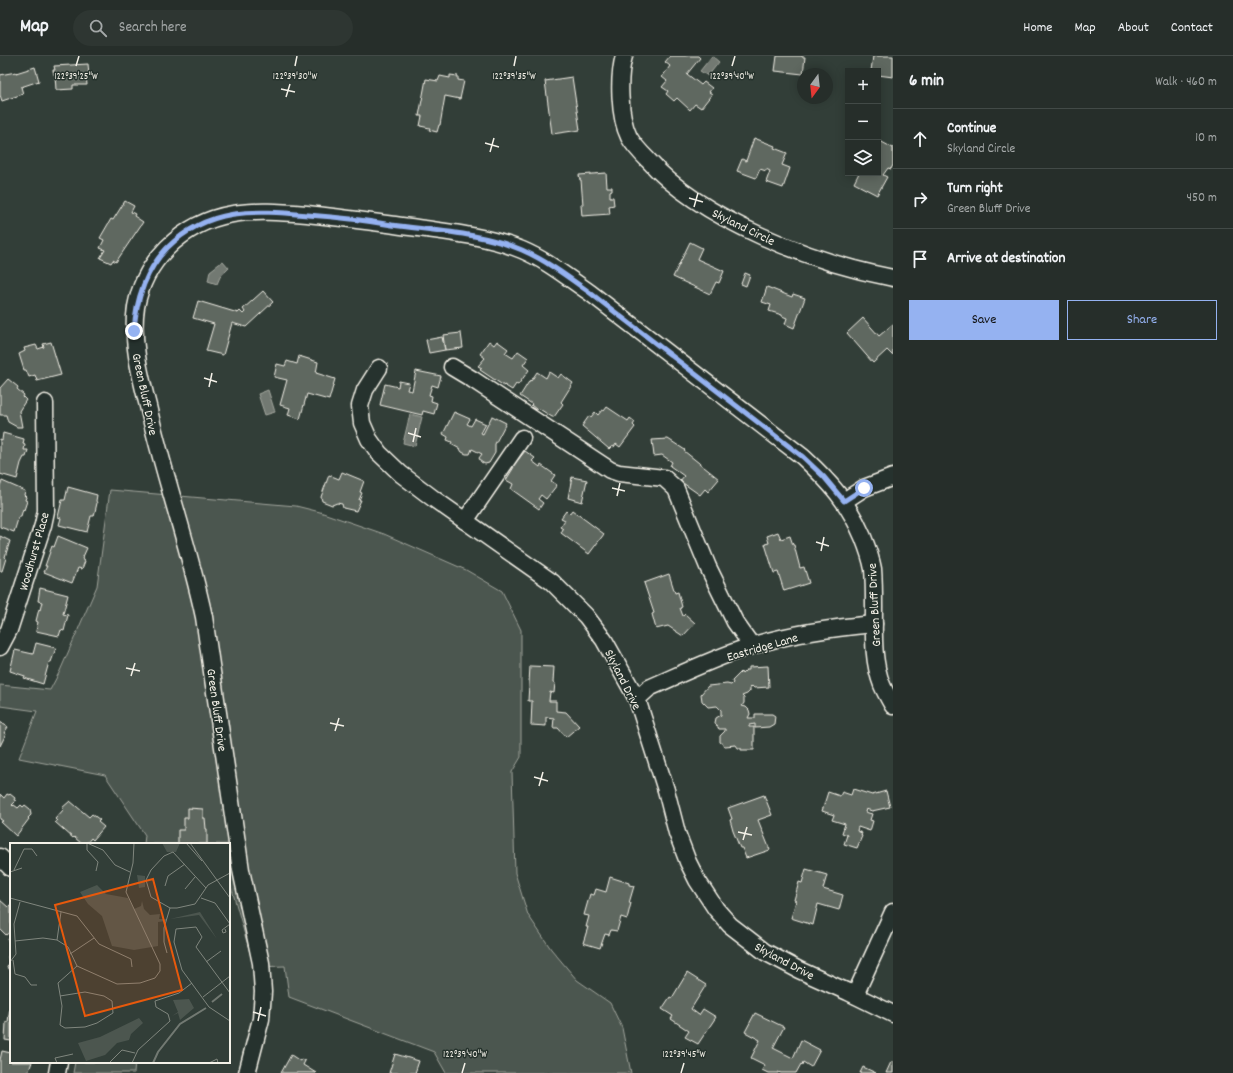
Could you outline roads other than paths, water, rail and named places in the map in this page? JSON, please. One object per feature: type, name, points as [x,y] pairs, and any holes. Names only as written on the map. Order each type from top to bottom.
[{"type":"street","name":"Skyland Circle","points":[[624,56],[620,76],[624,120],[629,136],[637,148],[660,174],[678,189],[734,222],[771,240],[835,264],[893,278]]},
{"type":"street","name":"Green Bluff Drive","points":[[246,1073],[261,1019],[263,992],[261,963],[241,870],[204,616],[197,586],[156,444],[144,390],[134,331],[136,307],[142,288],[154,264],[169,246],[184,233],[200,224],[218,217],[244,212],[269,211],[347,218],[479,237],[522,250],[556,268],[797,452],[824,477],[844,501],[856,521],[872,563],[874,579],[875,648],[879,675],[885,693],[893,706]]},
{"type":"street","points":[[452,367],[472,379],[527,431],[619,474],[664,478],[676,489],[708,567],[735,622],[752,646]]},
{"type":"street","name":"Skyland Drive","points":[[379,368],[365,390],[360,406],[362,423],[369,439],[379,453],[401,474],[552,582],[586,616],[604,640],[638,699],[666,790],[676,833],[697,880],[716,909],[730,925],[765,952],[799,970],[893,1014]]},
{"type":"street","name":"Woodhurst Place","points":[[0,647],[9,630],[43,525],[46,511],[45,403]]},
{"type":"street","points":[[465,521],[527,431]]},
{"type":"street","points":[[844,501],[864,488],[893,477]]},
{"type":"street","name":"Eastridge Lane","points":[[638,699],[649,688],[752,646],[826,629],[874,624]]},
{"type":"street","points":[[0,857],[10,867]]},
{"type":"street","points":[[856,996],[893,912]]},
{"type":"street","points":[[56,1073],[59,1063]]}]
